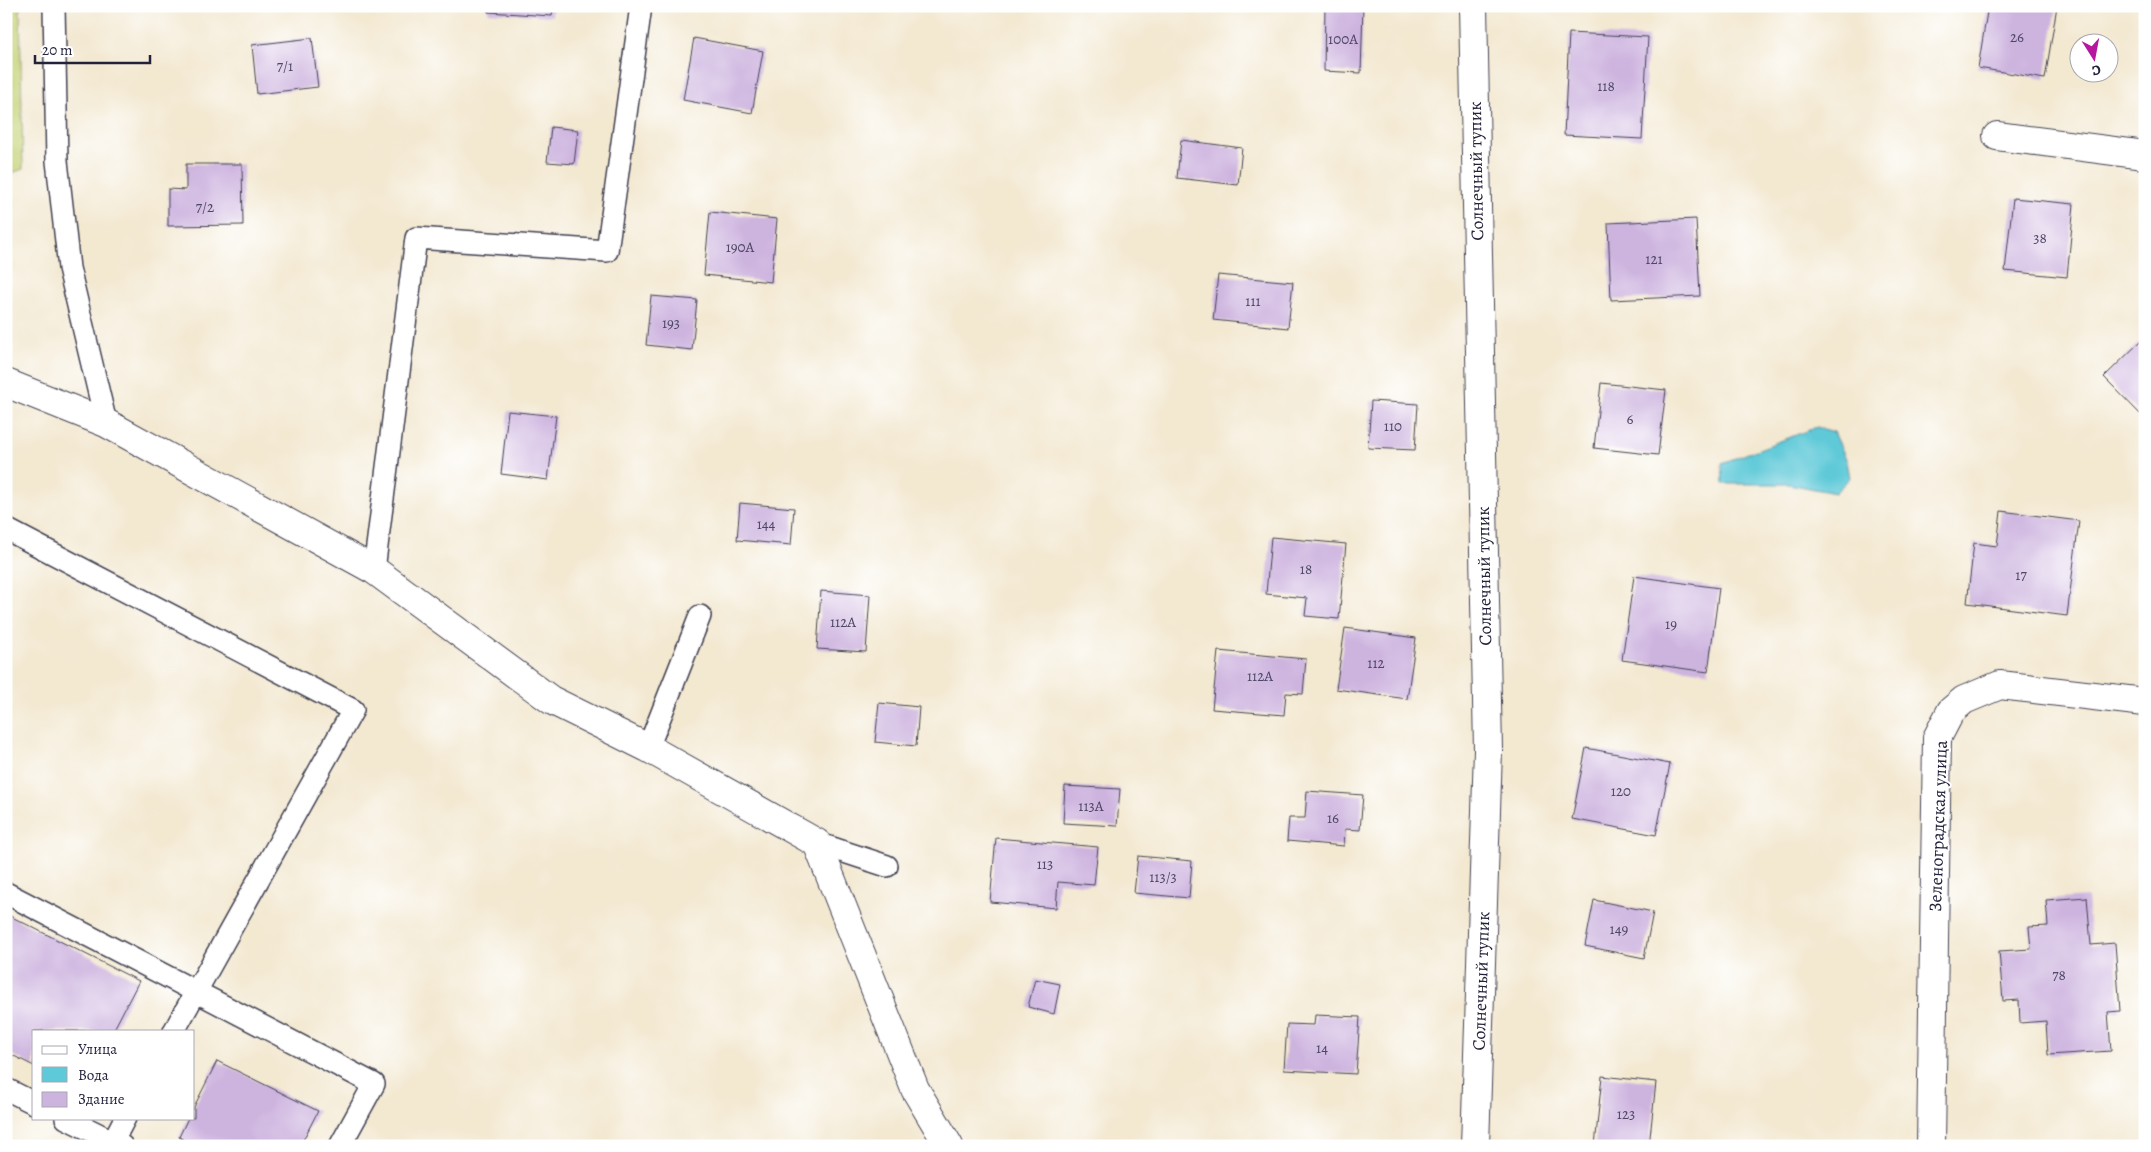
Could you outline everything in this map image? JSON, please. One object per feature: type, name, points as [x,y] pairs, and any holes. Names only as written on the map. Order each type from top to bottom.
[{"type":"street","name":"Солнечный тупик","points":[[1473,6],[1488,750],[1475,1146]]},
{"type":"street","points":[[1997,136],[2145,155]]},
{"type":"street","points":[[6,383],[106,423],[374,570],[551,700],[648,748],[817,843],[915,1089],[949,1146]]},
{"type":"street","name":"Зеленоградская улица","points":[[1931,1146],[1937,738],[1951,711],[1964,700],[2000,685],[2145,702]]},
{"type":"lane","points":[[54,6],[57,161],[69,268],[106,423]]},
{"type":"lane","points":[[374,570],[416,238],[607,251],[641,6]]},
{"type":"lane","points":[[6,529],[353,710],[175,1030]]},
{"type":"lane","points":[[648,748],[700,616]]},
{"type":"lane","points":[[817,843],[887,866]]},
{"type":"lane","points":[[6,893],[374,1084],[340,1146]]},
{"type":"lane","points":[[6,1089],[32,1102]]},
{"type":"lane","points":[[70,1120],[117,1144],[124,1120]]},
{"type":"green space","points":[[6,6],[20,6],[23,169],[6,175]]},
{"type":"water","points":[[1817,427],[1834,432],[1847,461],[1850,478],[1835,493],[1789,484],[1723,484],[1722,463]]},
{"type":"building","points":[[488,6],[553,6],[552,16],[488,12]]},
{"type":"building","points":[[1325,6],[1363,6],[1361,73],[1324,71]]},
{"type":"building","points":[[1988,6],[2057,6],[2045,79],[1978,68]]},
{"type":"building","points":[[1569,33],[1648,37],[1642,139],[1564,135]]},
{"type":"building","points":[[312,38],[318,87],[257,94],[252,45]]},
{"type":"building","points":[[694,38],[763,51],[752,113],[683,100]]},
{"type":"building","points":[[551,127],[578,130],[574,164],[547,162]]},
{"type":"building","points":[[1181,140],[1242,148],[1238,185],[1177,178]]},
{"type":"building","points":[[186,164],[242,164],[243,225],[168,226],[168,189],[186,190]]},
{"type":"building","points":[[2013,198],[2074,204],[2067,277],[2005,271]]},
{"type":"building","points":[[710,212],[777,219],[771,282],[704,275]]},
{"type":"building","points":[[1696,219],[1700,296],[1611,300],[1608,223]]},
{"type":"building","points":[[1218,275],[1293,282],[1288,328],[1213,320]]},
{"type":"building","points":[[651,296],[697,300],[692,350],[646,345]]},
{"type":"building","points":[[2145,337],[2145,419],[2104,377]]},
{"type":"building","points":[[1601,383],[1666,390],[1658,455],[1594,448]]},
{"type":"building","points":[[1371,401],[1418,404],[1415,450],[1368,448]]},
{"type":"building","points":[[508,411],[556,416],[548,480],[501,474]]},
{"type":"building","points":[[740,503],[794,508],[791,545],[737,540]]},
{"type":"building","points":[[2001,511],[2079,521],[2067,616],[1967,603],[1974,543],[1997,546]]},
{"type":"building","points":[[1271,537],[1346,544],[1339,619],[1305,616],[1307,598],[1266,594]]},
{"type":"building","points":[[1634,576],[1719,588],[1708,672],[1622,660]]},
{"type":"building","points":[[821,591],[870,595],[866,652],[817,649]]},
{"type":"building","points":[[1345,628],[1416,638],[1407,699],[1336,689]]},
{"type":"building","points":[[1218,651],[1306,659],[1303,694],[1286,693],[1284,715],[1212,709]]},
{"type":"building","points":[[879,703],[919,707],[916,746],[875,742]]},
{"type":"building","points":[[1586,748],[1670,764],[1656,835],[1572,819]]},
{"type":"building","points":[[1065,786],[1120,789],[1117,826],[1063,823]]},
{"type":"building","points":[[1307,791],[1363,795],[1360,830],[1345,829],[1344,846],[1287,841],[1289,818],[1305,818]]},
{"type":"building","points":[[996,838],[1098,847],[1094,885],[1058,882],[1056,908],[990,902]]},
{"type":"building","points":[[1138,856],[1192,861],[1189,898],[1134,893]]},
{"type":"building","points":[[2087,897],[2091,945],[2115,943],[2120,1011],[2108,1012],[2111,1051],[2048,1055],[2046,1021],[2020,1023],[2019,1000],[2003,1001],[1999,951],[2031,949],[2029,927],[2048,926],[2046,900]]},
{"type":"building","points":[[1594,900],[1653,912],[1644,958],[1585,946]]},
{"type":"building","points":[[6,914],[139,981],[114,1030],[32,1030],[32,1065],[6,1052]]},
{"type":"building","points":[[1035,979],[1060,984],[1054,1014],[1028,1007]]},
{"type":"building","points":[[1315,1015],[1360,1017],[1356,1074],[1284,1070],[1287,1024],[1314,1025]]},
{"type":"building","points":[[217,1061],[318,1111],[300,1146],[195,1146],[179,1137],[187,1120],[195,1120],[195,1105]]},
{"type":"building","points":[[1602,1076],[1656,1082],[1649,1146],[1595,1146]]}]
